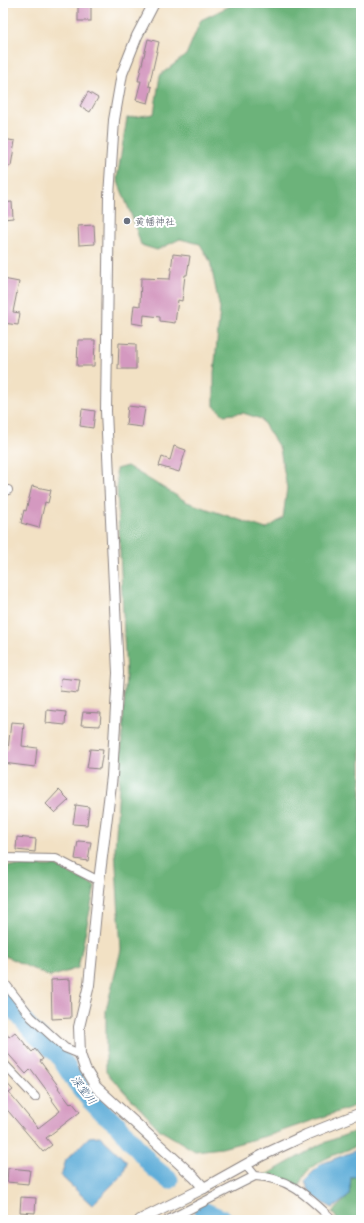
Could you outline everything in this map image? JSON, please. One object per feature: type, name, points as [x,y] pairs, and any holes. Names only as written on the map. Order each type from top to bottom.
[{"type":"street","points":[[154,3],[137,36],[122,74],[114,120],[109,196],[106,411],[118,672],[112,776],[99,880],[89,985],[78,1027],[80,1054],[85,1069],[96,1087],[194,1177],[204,1188]]},
{"type":"street","points":[[3,858],[56,859],[99,880]]},
{"type":"street","points":[[3,981],[37,1022],[65,1048],[80,1054]]},
{"type":"street","points":[[3,1064],[34,1097]]},
{"type":"street","points":[[140,1220],[306,1135],[361,1113]]},
{"type":"street","points":[[246,1165],[255,1176]]},
{"type":"street","points":[[168,1220],[255,1176],[268,1176],[286,1183],[305,1196],[333,1220]]},
{"type":"green space","points":[[236,3],[361,3],[361,1104],[273,1134],[222,1148],[195,1151],[160,1130],[106,1072],[106,1010],[121,950],[115,849],[126,675],[116,469],[127,466],[187,502],[266,529],[283,518],[287,488],[280,449],[261,419],[243,413],[224,415],[214,406],[214,373],[220,309],[210,261],[200,244],[180,239],[157,250],[141,245],[134,222],[117,179],[127,118],[154,114],[160,75],[186,55],[201,20]]},
{"type":"green space","points":[[3,866],[56,866],[95,886],[78,968],[50,977],[5,956],[3,953]]},
{"type":"green space","points":[[361,1129],[361,1161],[355,1147],[330,1157],[313,1166],[307,1172],[302,1179],[299,1188],[264,1176],[321,1144]]},
{"type":"green space","points":[[361,1176],[361,1220],[338,1220],[332,1212],[349,1196],[351,1177]]},
{"type":"water","points":[[100,1136],[127,1162],[123,1174],[92,1205],[61,1176],[66,1160],[89,1137]]},
{"type":"water","points":[[357,1150],[361,1161],[361,1176],[351,1177],[349,1196],[333,1208],[312,1194],[305,1180],[321,1164]]},
{"type":"building","points":[[78,3],[91,3],[91,21],[78,21]]},
{"type":"building","points":[[148,39],[159,42],[149,86],[152,87],[148,103],[136,100],[141,81],[138,81]]},
{"type":"building","points":[[88,92],[98,98],[90,112],[80,106]]},
{"type":"building","points":[[3,139],[15,141],[11,166],[3,166]]},
{"type":"building","points":[[12,202],[13,218],[3,219],[3,203]]},
{"type":"building","points":[[94,225],[95,244],[79,245],[78,226]]},
{"type":"building","points":[[173,254],[190,256],[187,275],[185,275],[182,301],[178,300],[175,323],[160,321],[160,317],[144,315],[143,325],[132,323],[134,305],[140,306],[141,278],[170,279]]},
{"type":"building","points":[[3,279],[19,282],[13,312],[20,313],[18,325],[3,323]]},
{"type":"building","points":[[78,340],[95,340],[94,366],[77,366]]},
{"type":"building","points":[[119,343],[136,344],[136,369],[118,369]]},
{"type":"building","points":[[128,406],[145,408],[142,427],[126,425]]},
{"type":"building","points":[[82,409],[95,411],[93,428],[80,426]]},
{"type":"building","points":[[174,446],[186,450],[179,472],[159,466],[162,457],[170,460]]},
{"type":"building","points":[[32,486],[51,490],[48,503],[45,502],[39,528],[21,523],[24,510],[26,511]]},
{"type":"building","points":[[61,678],[80,680],[78,693],[60,691]]},
{"type":"building","points":[[47,710],[66,712],[65,725],[46,723]]},
{"type":"building","points":[[83,712],[101,713],[100,726],[81,725]]},
{"type":"building","points":[[11,722],[24,723],[22,746],[37,748],[35,767],[3,763],[3,750],[8,750]]},
{"type":"building","points":[[90,749],[103,750],[100,769],[87,768]]},
{"type":"building","points":[[59,790],[69,800],[55,813],[46,804]]},
{"type":"building","points":[[76,805],[89,807],[87,825],[73,824]]},
{"type":"building","points":[[17,837],[36,839],[35,852],[16,850]]},
{"type":"building","points":[[78,841],[91,842],[88,861],[75,859]]},
{"type":"building","points":[[70,979],[71,1018],[52,1019],[51,980]]},
{"type":"building","points":[[3,1029],[9,1037],[15,1032],[32,1052],[35,1049],[43,1059],[40,1061],[59,1087],[58,1088],[70,1104],[72,1102],[80,1112],[46,1138],[52,1145],[43,1152],[3,1105],[3,1079],[13,1090],[9,1093],[38,1128],[60,1111],[31,1069],[26,1074],[3,1048]]},
{"type":"building","points":[[8,1168],[30,1170],[28,1184],[7,1182]]},
{"type":"building","points":[[21,1197],[36,1198],[35,1213],[20,1212]]},
{"type":"waterway","name":"深堂川","points":[[3,996],[34,1033],[58,1054],[76,1082],[90,1100],[118,1125],[153,1167],[169,1180]]},
{"type":"waterway","name":"深堂川","points":[[203,1211],[224,1220]]},
{"type":"place","name":"黄幡神社","points":[[127,221]]}]
